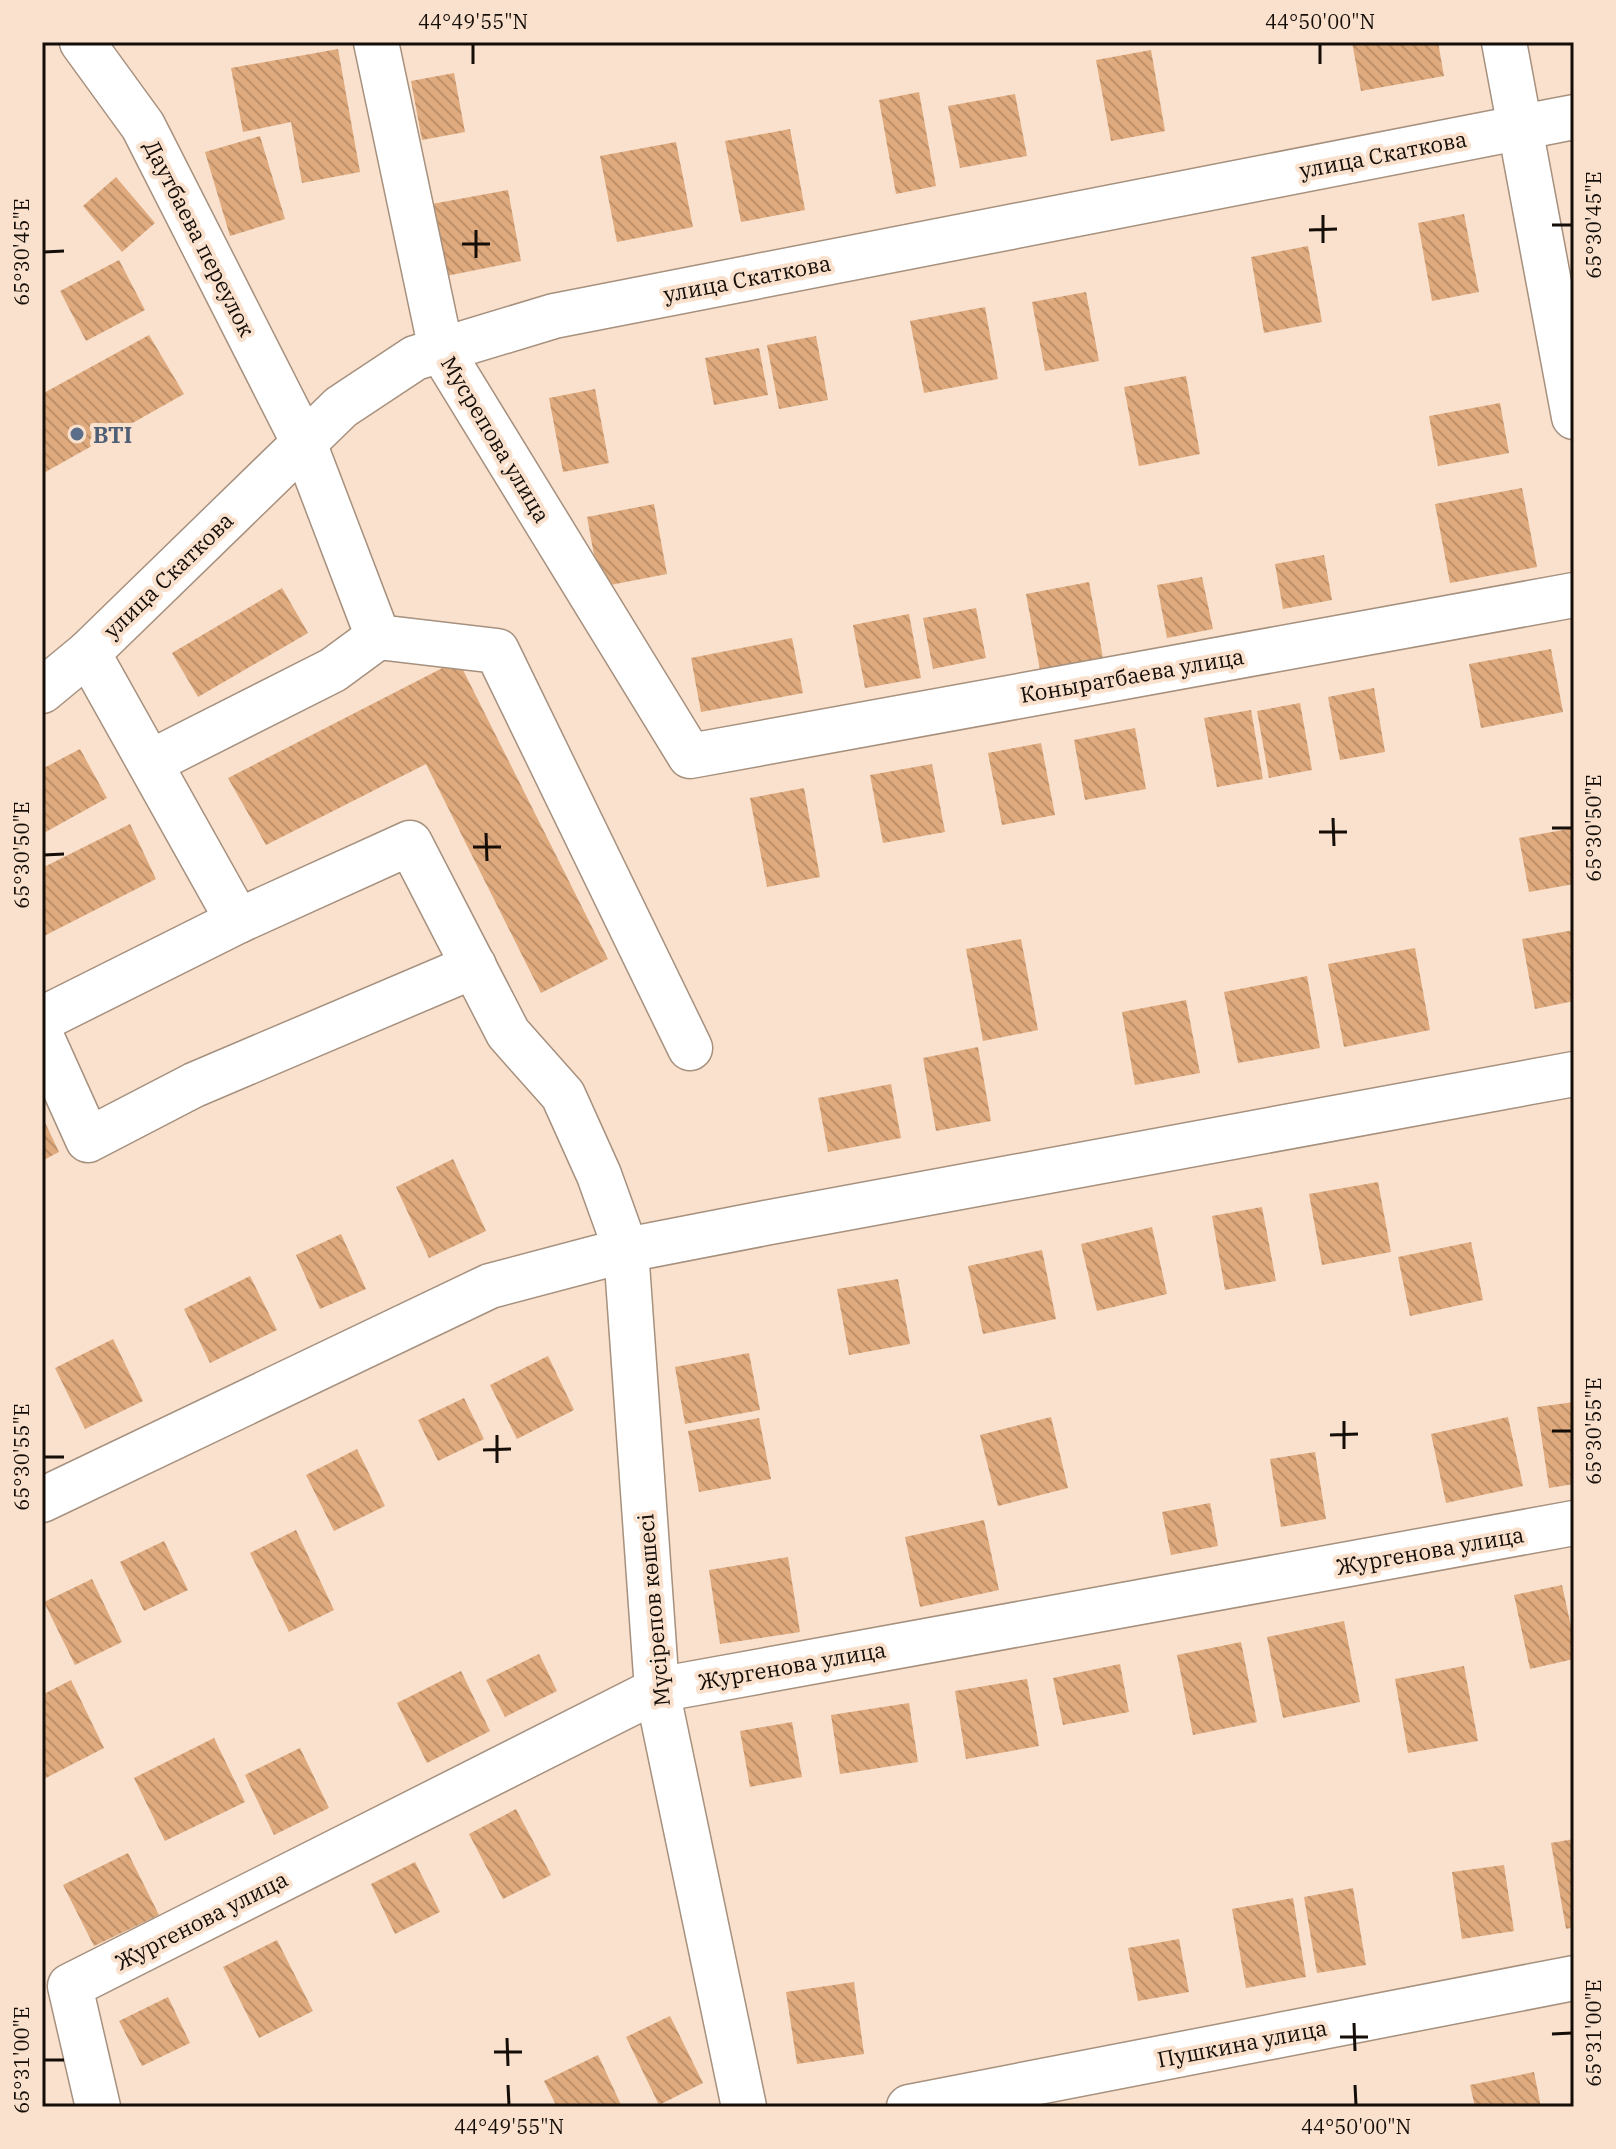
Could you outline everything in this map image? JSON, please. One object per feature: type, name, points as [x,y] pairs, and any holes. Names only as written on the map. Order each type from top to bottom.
[{"type":"street","name":"Даутбаева переулок","points":[[82,42],[143,126],[304,443],[378,637]]},
{"type":"street","name":"Мусрепова улица","points":[[376,42],[441,350],[690,756]]},
{"type":"street","points":[[1504,42],[1574,417]]},
{"type":"street","name":"улица Скаткова","points":[[42,691],[88,653],[341,407],[415,358],[554,316],[1574,117]]},
{"type":"street","name":"Коныратбаева улица","points":[[690,756],[1574,595]]},
{"type":"street","points":[[151,762],[333,670],[378,637],[497,651],[690,1048]]},
{"type":"street","points":[[42,1019],[238,921],[88,653]]},
{"type":"street","name":"Мүсірепов көшесі","points":[[238,921],[410,843],[508,1033],[563,1095],[599,1175],[626,1250],[657,1690],[744,2107]]},
{"type":"street","points":[[42,1038],[88,1140],[258,1056],[474,966]]},
{"type":"street","points":[[42,1500],[490,1286],[626,1250],[1574,1074]]},
{"type":"street","name":"Жургенова улица","points":[[98,2107],[70,1986],[657,1690],[1574,1523]]},
{"type":"street","name":"Пушкина улица","points":[[909,2107],[1574,1978]]},
{"type":"building","points":[[1352,42],[1438,42],[1444,76],[1361,91]]},
{"type":"building","points":[[338,49],[360,172],[302,183],[291,122],[243,132],[231,68]]},
{"type":"building","points":[[1151,50],[1165,131],[1111,141],[1096,60]]},
{"type":"building","points":[[454,73],[465,132],[422,140],[411,81]]},
{"type":"building","points":[[919,92],[936,186],[896,194],[879,100]]},
{"type":"building","points":[[1015,94],[1027,156],[960,168],[948,106]]},
{"type":"building","points":[[790,129],[805,210],[741,222],[725,141]]},
{"type":"building","points":[[260,136],[285,219],[230,236],[205,152]]},
{"type":"building","points":[[676,142],[693,227],[617,242],[600,156]]},
{"type":"building","points":[[116,177],[155,223],[122,252],[83,206]]},
{"type":"building","points":[[508,190],[521,261],[446,276],[432,204]]},
{"type":"building","points":[[1464,214],[1479,292],[1432,301],[1418,223]]},
{"type":"building","points":[[1308,246],[1322,322],[1264,333],[1251,257]]},
{"type":"building","points":[[119,260],[145,310],[86,341],[60,291]]},
{"type":"building","points":[[1086,292],[1099,361],[1045,371],[1032,302]]},
{"type":"building","points":[[985,307],[998,379],[924,393],[910,321]]},
{"type":"building","name":"BTI","points":[[149,335],[184,394],[42,474],[42,394]]},
{"type":"building","points":[[816,336],[828,400],[779,409],[767,345]]},
{"type":"building","points":[[759,348],[768,395],[714,405],[705,358]]},
{"type":"building","points":[[1186,376],[1200,454],[1139,466],[1124,387]]},
{"type":"building","points":[[595,389],[609,463],[563,472],[549,398]]},
{"type":"building","points":[[1500,403],[1509,453],[1438,466],[1429,416]]},
{"type":"building","points":[[1522,488],[1537,567],[1450,583],[1435,504]]},
{"type":"building","points":[[654,504],[667,574],[600,587],[587,517]]},
{"type":"building","points":[[1324,555],[1332,600],[1283,609],[1275,564]]},
{"type":"building","points":[[1202,577],[1213,629],[1167,638],[1157,585]]},
{"type":"building","points":[[1089,582],[1103,658],[1040,670],[1026,594]]},
{"type":"building","points":[[282,588],[308,633],[198,697],[172,653]]},
{"type":"building","points":[[976,608],[986,658],[933,669],[923,618]]},
{"type":"building","points":[[909,614],[921,678],[865,688],[853,625]]},
{"type":"building","points":[[792,638],[803,693],[701,712],[691,658]]},
{"type":"building","points":[[1551,649],[1563,712],[1481,728],[1469,664]]},
{"type":"building","points":[[458,660],[608,959],[541,993],[426,764],[266,845],[228,778]]},
{"type":"building","points":[[1374,688],[1385,752],[1340,760],[1328,697]]},
{"type":"building","points":[[1300,703],[1312,770],[1269,778],[1257,711]]},
{"type":"building","points":[[1251,710],[1263,779],[1217,787],[1204,718]]},
{"type":"building","points":[[1135,728],[1146,789],[1085,800],[1074,740]]},
{"type":"building","points":[[1041,743],[1055,815],[1002,825],[988,753]]},
{"type":"building","points":[[80,749],[107,798],[42,834],[42,769]]},
{"type":"building","points":[[932,764],[945,832],[883,843],[870,775]]},
{"type":"building","points":[[804,788],[820,877],[767,887],[750,798]]},
{"type":"building","points":[[130,824],[156,879],[42,937],[42,868]]},
{"type":"building","points":[[1574,828],[1574,884],[1529,892],[1519,838]]},
{"type":"building","points":[[1574,930],[1574,1001],[1535,1009],[1522,939]]},
{"type":"building","points":[[1021,939],[1038,1030],[983,1041],[966,949]]},
{"type":"building","points":[[1415,948],[1430,1030],[1344,1047],[1328,964]]},
{"type":"building","points":[[1307,976],[1320,1048],[1238,1063],[1224,992]]},
{"type":"building","points":[[1186,1000],[1200,1073],[1135,1085],[1122,1012]]},
{"type":"building","points":[[978,1047],[991,1121],[936,1131],[923,1058]]},
{"type":"building","points":[[891,1084],[901,1138],[828,1152],[818,1098]]},
{"type":"building","points":[[42,1116],[59,1152],[42,1161]]},
{"type":"building","points":[[453,1159],[486,1231],[429,1258],[396,1187]]},
{"type":"building","points":[[1378,1182],[1391,1252],[1322,1265],[1309,1194]]},
{"type":"building","points":[[1262,1207],[1276,1281],[1225,1290],[1212,1216]]},
{"type":"building","points":[[1152,1227],[1167,1294],[1097,1311],[1081,1244]]},
{"type":"building","points":[[341,1234],[366,1289],[320,1309],[296,1255]]},
{"type":"building","points":[[1471,1242],[1483,1300],[1410,1316],[1398,1257]]},
{"type":"building","points":[[1042,1250],[1056,1319],[983,1334],[968,1266]]},
{"type":"building","points":[[250,1276],[277,1330],[210,1363],[184,1309]]},
{"type":"building","points":[[898,1279],[910,1344],[849,1355],[837,1289]]},
{"type":"building","points":[[113,1339],[143,1401],[85,1429],[55,1368]]},
{"type":"building","points":[[749,1353],[760,1410],[685,1424],[675,1367]]},
{"type":"building","points":[[548,1356],[574,1410],[517,1439],[490,1385]]},
{"type":"building","points":[[464,1398],[484,1439],[438,1461],[418,1420]]},
{"type":"building","points":[[1574,1402],[1574,1484],[1549,1488],[1537,1407]]},
{"type":"building","points":[[1051,1417],[1068,1488],[998,1506],[980,1435]]},
{"type":"building","points":[[1508,1417],[1523,1486],[1446,1503],[1431,1434]]},
{"type":"building","points":[[759,1418],[771,1479],[699,1492],[688,1431]]},
{"type":"building","points":[[357,1449],[385,1506],[334,1531],[306,1475]]},
{"type":"building","points":[[1315,1452],[1326,1519],[1281,1527],[1270,1459]]},
{"type":"building","points":[[1210,1503],[1218,1546],[1171,1555],[1162,1512]]},
{"type":"building","points":[[984,1520],[999,1590],[920,1607],[905,1537]]},
{"type":"building","points":[[296,1530],[334,1610],[289,1632],[250,1553]]},
{"type":"building","points":[[164,1541],[188,1590],[144,1611],[120,1562]]},
{"type":"building","points":[[788,1557],[800,1632],[720,1644],[709,1570]]},
{"type":"building","points":[[92,1579],[122,1642],[75,1665],[44,1602]]},
{"type":"building","points":[[1562,1585],[1574,1640],[1574,1659],[1530,1669],[1514,1595]]},
{"type":"building","points":[[1344,1621],[1360,1702],[1283,1718],[1267,1637]]},
{"type":"building","points":[[1241,1642],[1257,1722],[1193,1735],[1177,1655]]},
{"type":"building","points":[[539,1654],[557,1691],[505,1717],[486,1680]]},
{"type":"building","points":[[1120,1664],[1129,1712],[1063,1725],[1053,1678]]},
{"type":"building","points":[[1464,1666],[1478,1741],[1408,1753],[1395,1679]]},
{"type":"building","points":[[461,1671],[490,1731],[427,1763],[397,1703]]},
{"type":"building","points":[[1027,1679],[1039,1746],[966,1759],[955,1691]]},
{"type":"building","points":[[71,1680],[104,1748],[42,1780],[42,1695]]},
{"type":"building","points":[[909,1703],[918,1762],[840,1774],[831,1715]]},
{"type":"building","points":[[792,1722],[802,1777],[750,1787],[740,1731]]},
{"type":"building","points":[[214,1738],[245,1802],[165,1841],[134,1778]]},
{"type":"building","points":[[300,1748],[329,1808],[274,1835],[245,1775]]},
{"type":"building","points":[[516,1809],[551,1875],[503,1899],[469,1834]]},
{"type":"building","points":[[1574,1839],[1574,1927],[1566,1929],[1551,1843]]},
{"type":"building","points":[[128,1853],[159,1915],[94,1946],[63,1885]]},
{"type":"building","points":[[415,1862],[440,1912],[395,1934],[371,1884]]},
{"type":"building","points":[[1504,1865],[1514,1931],[1462,1939],[1452,1872]]},
{"type":"building","points":[[1353,1888],[1366,1965],[1317,1973],[1304,1897]]},
{"type":"building","points":[[1293,1898],[1306,1977],[1246,1988],[1232,1909]]},
{"type":"building","points":[[1179,1939],[1189,1992],[1138,2001],[1128,1948]]},
{"type":"building","points":[[277,1940],[313,2011],[259,2038],[223,1967]]},
{"type":"building","points":[[854,1982],[864,2054],[797,2064],[786,1992]]},
{"type":"building","points":[[168,1997],[190,2043],[142,2066],[119,2021]]},
{"type":"building","points":[[670,2016],[703,2083],[659,2105],[626,2037]]},
{"type":"building","points":[[598,2055],[622,2107],[557,2107],[544,2081]]},
{"type":"building","points":[[1534,2072],[1541,2107],[1475,2107],[1470,2085]]},
{"type":"place","name":"BTI","points":[[77,434]]}]
